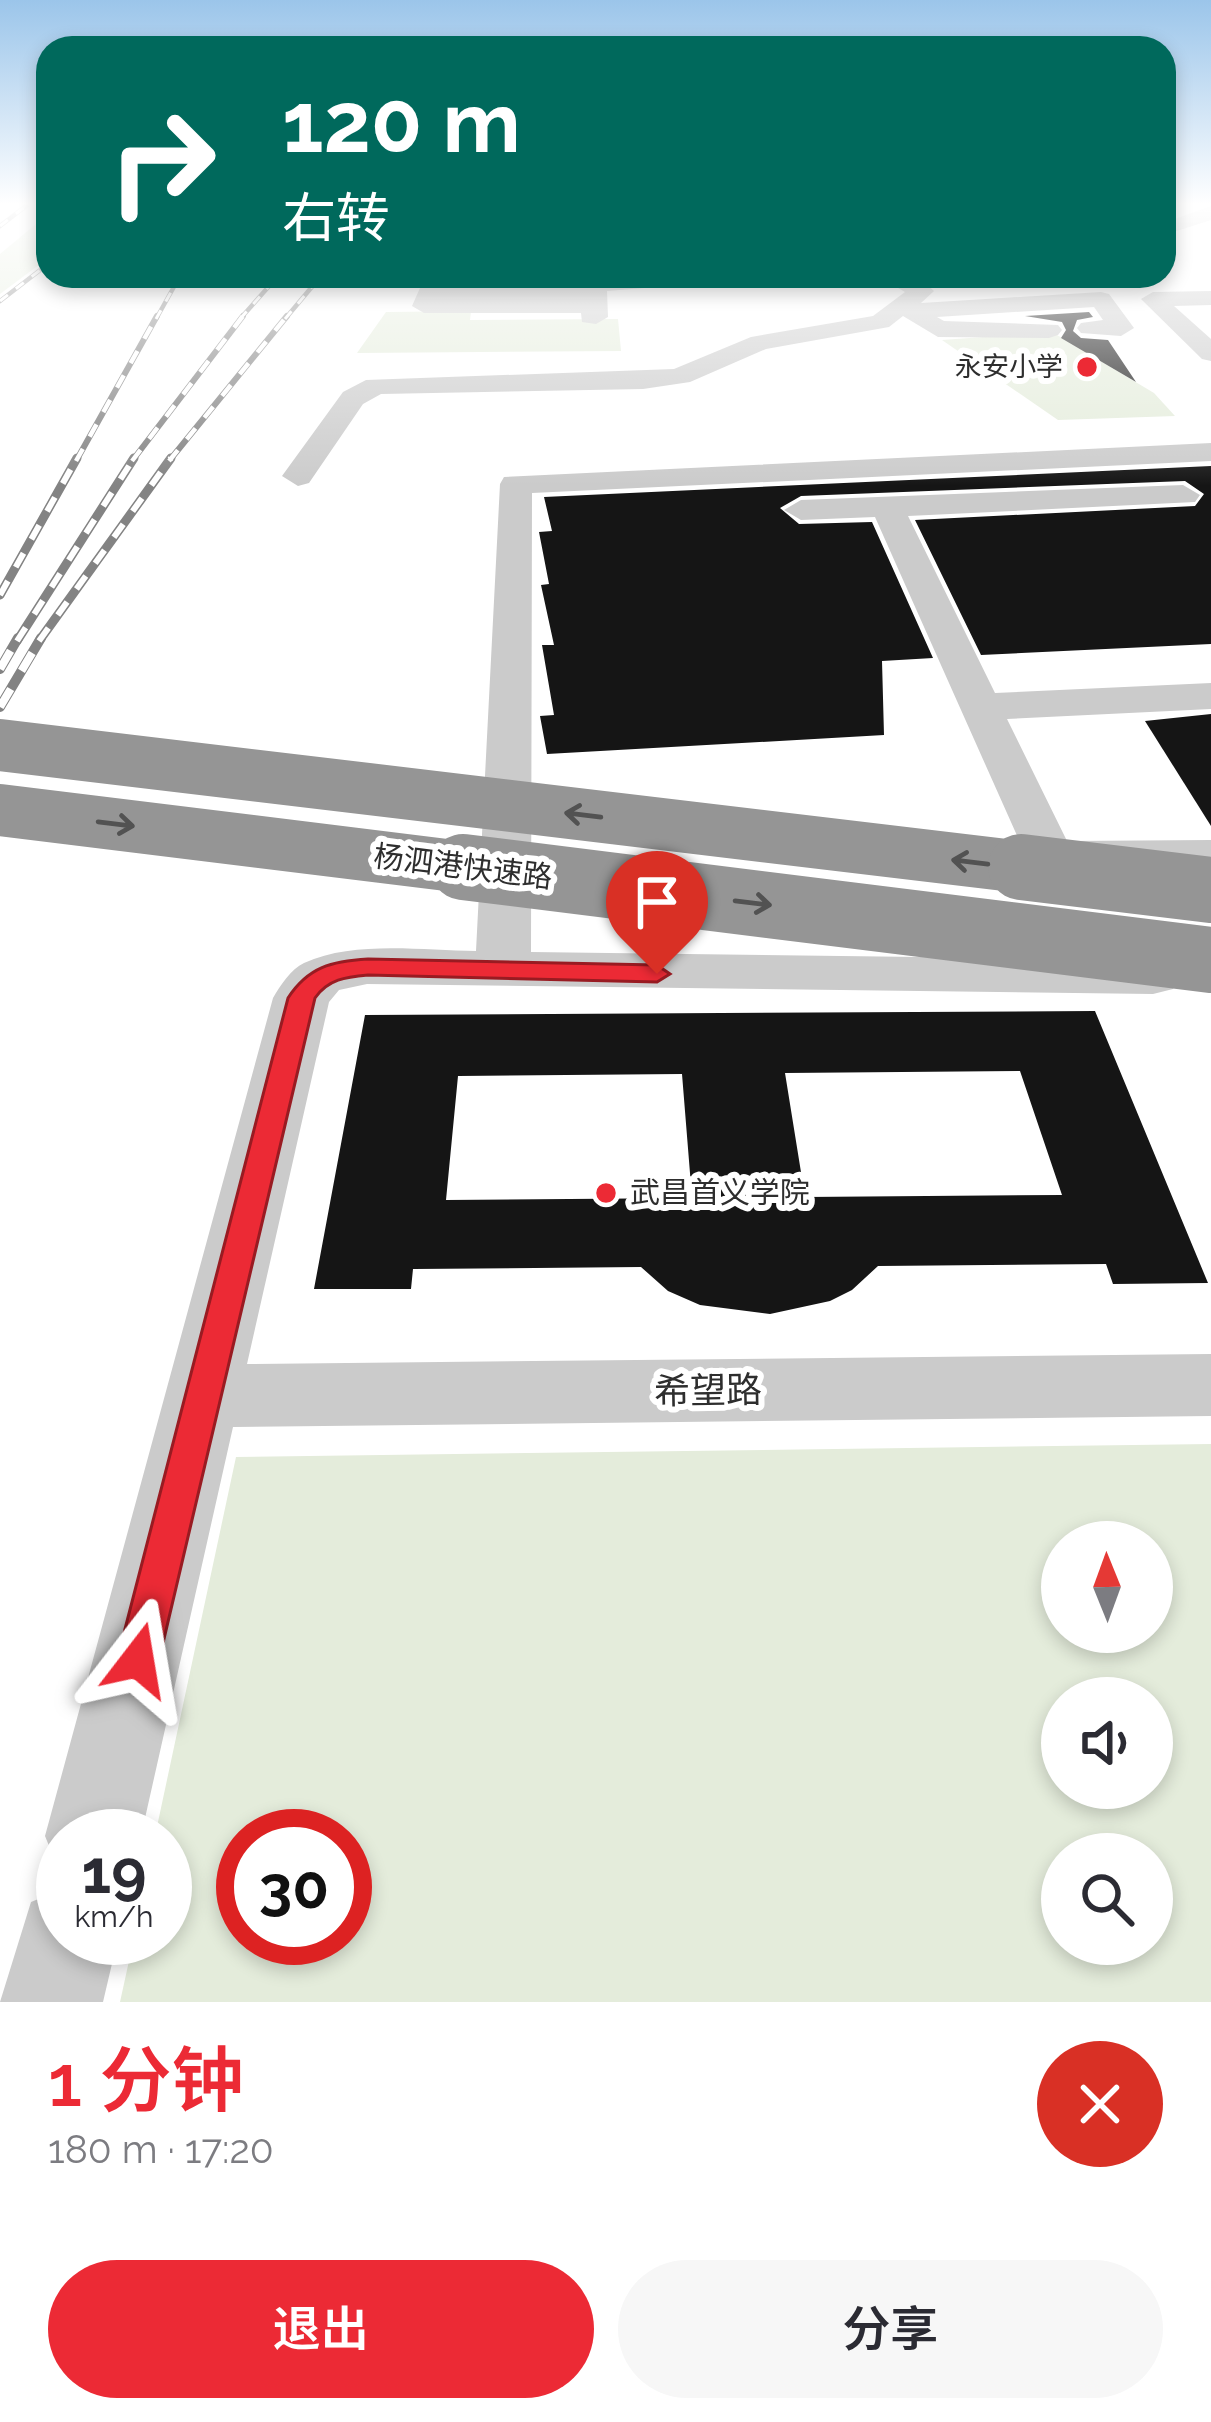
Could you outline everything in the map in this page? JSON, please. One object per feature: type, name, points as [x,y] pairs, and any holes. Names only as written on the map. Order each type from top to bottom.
[{"type":"highway","points":[[0,745],[1207,871]]},
{"type":"highway","name":"杨泗港快速路","points":[[0,810],[1211,960]]},
{"type":"street","points":[[479,317],[596,317],[595,299]]},
{"type":"street","points":[[298,476],[353,398],[376,386],[643,381],[680,376],[760,342],[882,321],[910,299]]},
{"type":"street","points":[[993,299],[912,311],[938,329],[1048,330]]},
{"type":"street","points":[[1101,299],[1138,356]]},
{"type":"street","points":[[1153,299],[1211,353]]},
{"type":"street","points":[[1178,323],[1211,322]]},
{"type":"street","points":[[1090,328],[1121,328]]},
{"type":"street","points":[[503,970],[527,521],[516,484],[1211,452]]},
{"type":"street","points":[[771,512],[1183,495]]},
{"type":"street","points":[[887,507],[1049,856],[1207,871]]},
{"type":"street","points":[[981,707],[1211,696]]},
{"type":"street","points":[[100,1809],[301,998],[320,976],[336,969],[1211,977]]},
{"type":"street","name":"希望路","points":[[204,1396],[1211,1384]]},
{"type":"street","points":[[51,2002],[61,1965]]},
{"type":"green space","points":[[471,311],[470,320],[618,319],[621,351],[357,353],[386,312]]},
{"type":"green space","points":[[1052,332],[1154,393],[1175,416],[1058,420],[942,340]]},
{"type":"green space","points":[[1211,1444],[1211,2002],[120,2002],[128,1965],[192,1965],[192,1809],[161,1809],[236,1457]]},
{"type":"building","points":[[1089,312],[1093,317],[1077,320],[1073,331],[1081,338],[1108,340],[1136,382],[1061,338],[1066,330],[1062,322],[1025,316]]},
{"type":"building","points":[[1211,466],[1211,644],[981,655],[915,520],[1195,506],[1204,494],[1185,481],[801,496],[780,508],[799,524],[872,522],[933,658],[882,661],[884,735],[547,754],[540,716],[554,715],[542,645],[554,645],[541,585],[549,584],[539,532],[552,531],[544,497]]},
{"type":"building","points":[[1211,714],[1211,826],[1145,721]]},
{"type":"building","points":[[1095,1011],[1208,1283],[1113,1284],[1106,1264],[878,1266],[852,1290],[830,1301],[770,1314],[700,1305],[668,1291],[641,1267],[413,1269],[411,1289],[314,1289],[365,1015]],"holes":[[[1020,1071],[1062,1195],[805,1197],[785,1073]],[[682,1074],[692,1198],[446,1200],[458,1076]]]},
{"type":"railway","points":[[156,319],[167,299]]},
{"type":"railway","points":[[240,319],[257,299]]},
{"type":"railway","points":[[285,319],[301,299]]},
{"type":"railway","points":[[76,461],[157,316]]},
{"type":"railway","points":[[132,460],[243,316]]},
{"type":"railway","points":[[169,461],[287,316]]},
{"type":"railway","points":[[0,595],[77,458]]},
{"type":"railway","points":[[40,639],[171,458]]},
{"type":"railway","points":[[17,641],[132,460]]},
{"type":"railway","points":[[0,669],[18,638]]},
{"type":"railway","points":[[0,707],[40,639]]},
{"type":"place","name":"永安小学","points":[[1087,367]]},
{"type":"place","name":"武昌首义学院","points":[[606,1193]]},
{"type":"route","points":[[138,1660],[301,998],[311,984],[336,969],[368,967],[657,974]]}]
